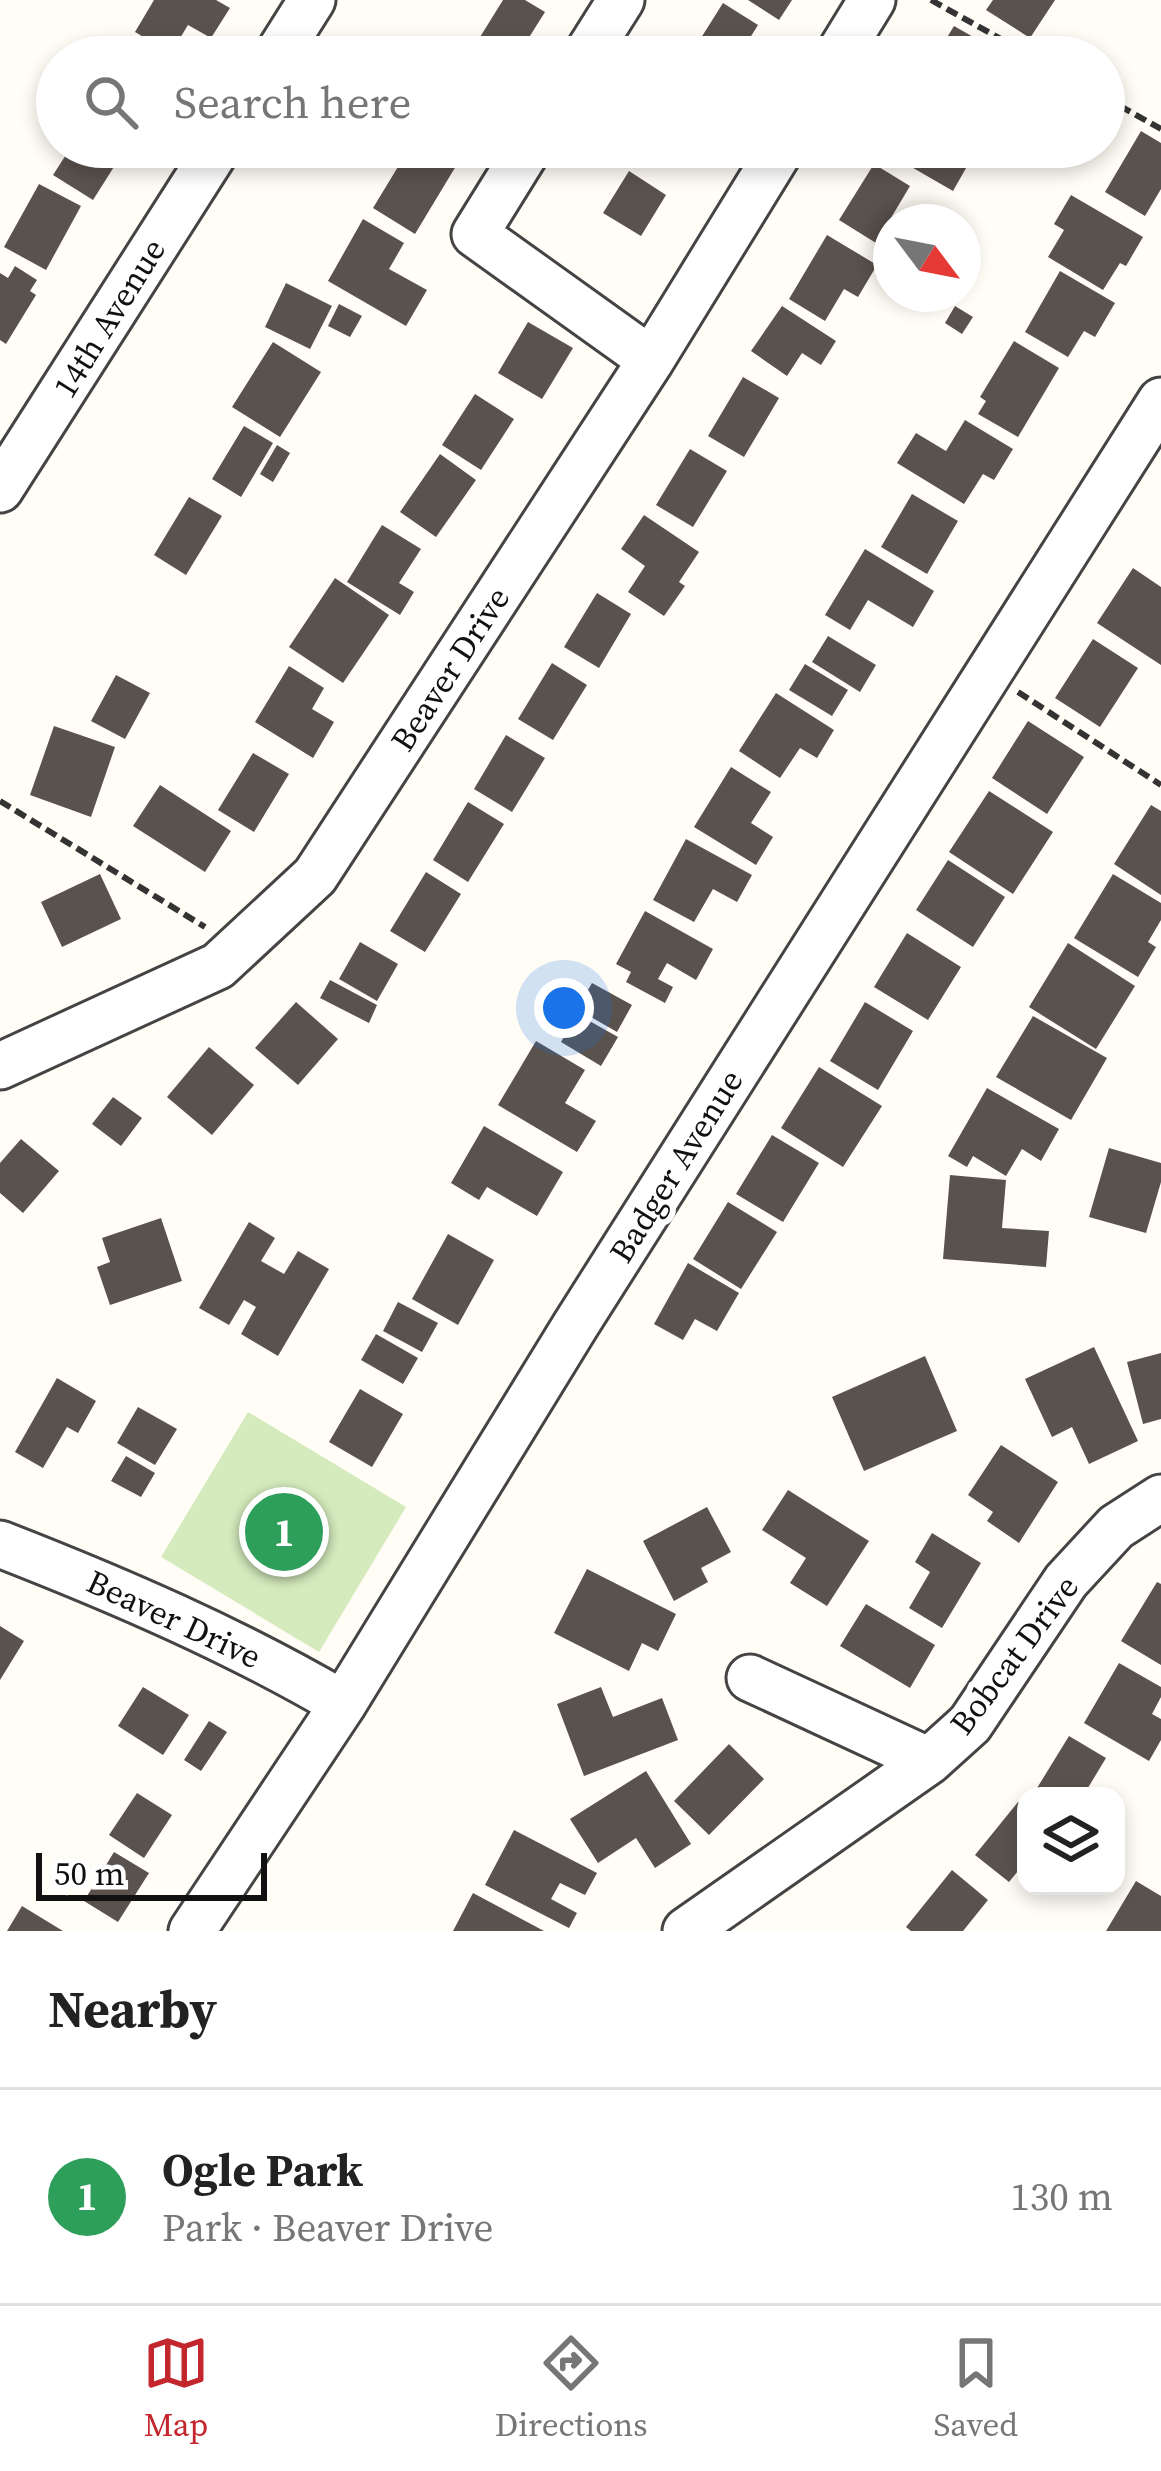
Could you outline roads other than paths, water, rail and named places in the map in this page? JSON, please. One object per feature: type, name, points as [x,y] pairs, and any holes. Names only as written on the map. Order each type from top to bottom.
[{"type":"street","points":[[289,36],[312,0]]},
{"type":"street","points":[[598,36],[621,0]]},
{"type":"street","points":[[850,36],[872,0]]},
{"type":"street","name":"14th Avenue","points":[[0,490],[205,168]]},
{"type":"street","points":[[516,168],[475,234],[651,360]]},
{"type":"street","name":"Beaver Drive","points":[[0,1066],[218,966],[315,876],[651,360],[769,168]]},
{"type":"street","name":"Badger Avenue","points":[[192,1931],[343,1704],[575,1326],[1161,401]]},
{"type":"street","name":"Bobcat Drive","points":[[686,1931],[929,1761],[970,1724],[1066,1581],[1116,1527],[1161,1498]]},
{"type":"street","name":"Beaver Drive","points":[[0,1544],[113,1588],[343,1704]]},
{"type":"street","points":[[750,1678],[929,1761]]},
{"type":"place","name":"Ogle Park","points":[[284,1532]]}]
